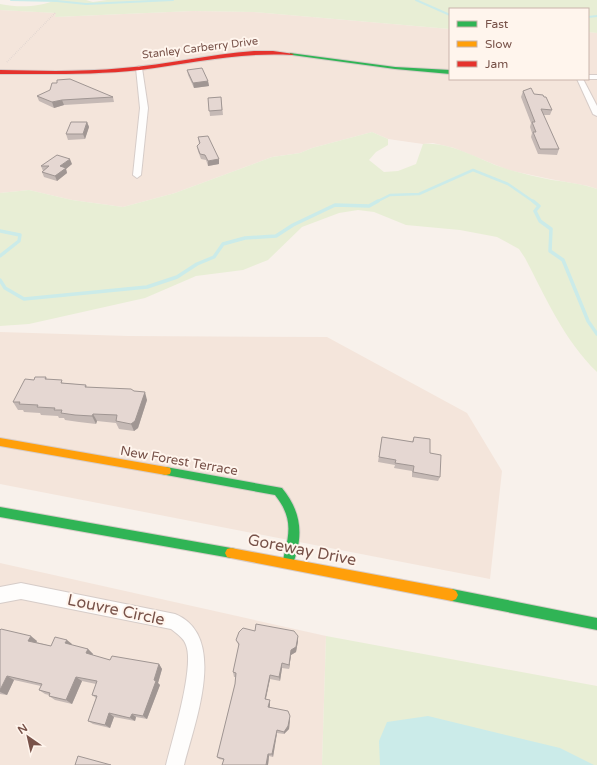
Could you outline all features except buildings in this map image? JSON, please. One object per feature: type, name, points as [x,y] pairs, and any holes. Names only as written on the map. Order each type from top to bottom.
[{"type":"street","name":"Stanley Carberry Drive","points":[[3,68],[58,72],[139,68],[226,54],[265,52],[302,54],[395,68],[449,72]]},
{"type":"street","points":[[137,175],[144,108],[139,68]]},
{"type":"street","points":[[580,80],[597,114]]},
{"type":"street","name":"New Forest Terrace","points":[[0,442],[278,491],[287,499],[293,512],[295,524],[296,535],[288,562]]},
{"type":"street","name":"Goreway Drive","points":[[0,512],[288,562],[597,624]]},
{"type":"street","name":"Louvre Circle","points":[[0,595],[21,590],[175,622],[188,633],[195,646],[197,664],[190,705],[175,765]]},
{"type":"path","points":[[3,68],[55,13]]},
{"type":"shaded area","points":[[0,10],[57,13],[55,17],[193,11],[254,12],[449,29],[449,80],[589,80],[589,32],[597,33],[597,189],[508,170],[454,148],[433,143],[423,144],[388,139],[372,132],[312,148],[300,153],[272,157],[175,193],[123,207],[72,200],[29,190],[0,193]]},
{"type":"shaded area","points":[[0,332],[128,336],[327,337],[467,413],[502,471],[490,579],[0,484]]},
{"type":"shaded area","points":[[0,563],[326,636],[322,765],[0,765]]},
{"type":"green space","points":[[57,0],[86,0],[93,2],[107,0],[597,0],[597,33],[589,32],[589,8],[449,8],[449,29],[254,12],[193,11],[55,17],[56,13],[0,10],[0,4],[29,6]]},
{"type":"green space","points":[[372,132],[388,139],[388,145],[376,152],[369,160],[384,172],[398,171],[416,164],[423,144],[435,144],[457,149],[499,167],[552,180],[581,184],[597,189],[597,372],[585,360],[556,318],[519,249],[497,237],[460,230],[406,225],[374,212],[358,210],[339,213],[302,227],[268,260],[243,270],[196,276],[145,298],[29,324],[0,326],[0,193],[29,190],[72,200],[123,207],[175,193],[272,157],[300,153],[312,148]]},
{"type":"green space","points":[[326,636],[597,686],[597,765],[322,765]]},
{"type":"water","points":[[428,716],[560,748],[594,765],[380,765],[379,741],[387,722]]},
{"type":"waterway","points":[[11,0],[57,1],[86,4],[173,0]]},
{"type":"waterway","points":[[416,0],[449,15]]},
{"type":"waterway","points":[[589,17],[597,16]]},
{"type":"waterway","points":[[378,201],[390,195],[419,194],[473,170],[508,184],[534,202]]},
{"type":"waterway","points":[[0,280],[5,288],[24,299],[147,287],[177,277],[197,264],[214,257],[223,244],[245,238],[276,236],[293,225],[335,205],[369,206],[378,201]]},
{"type":"waterway","points":[[533,201],[539,206],[535,211],[540,221],[551,229],[550,251],[563,260],[588,321],[597,334]]},
{"type":"waterway","points":[[0,231],[20,235],[19,241],[0,256]]},
{"type":"traffic: fast","points":[[292,54],[395,68],[449,72]]},
{"type":"traffic: fast","points":[[166,471],[278,491],[290,508],[293,516],[294,533],[288,562]]},
{"type":"traffic: fast","points":[[0,512],[231,553]]},
{"type":"traffic: fast","points":[[452,595],[597,624]]},
{"type":"traffic: slow","points":[[0,442],[166,471]]},
{"type":"traffic: slow","points":[[231,553],[452,595]]},
{"type":"traffic: jam","points":[[0,72],[53,73],[106,71],[141,68],[235,54],[292,54]]}]
